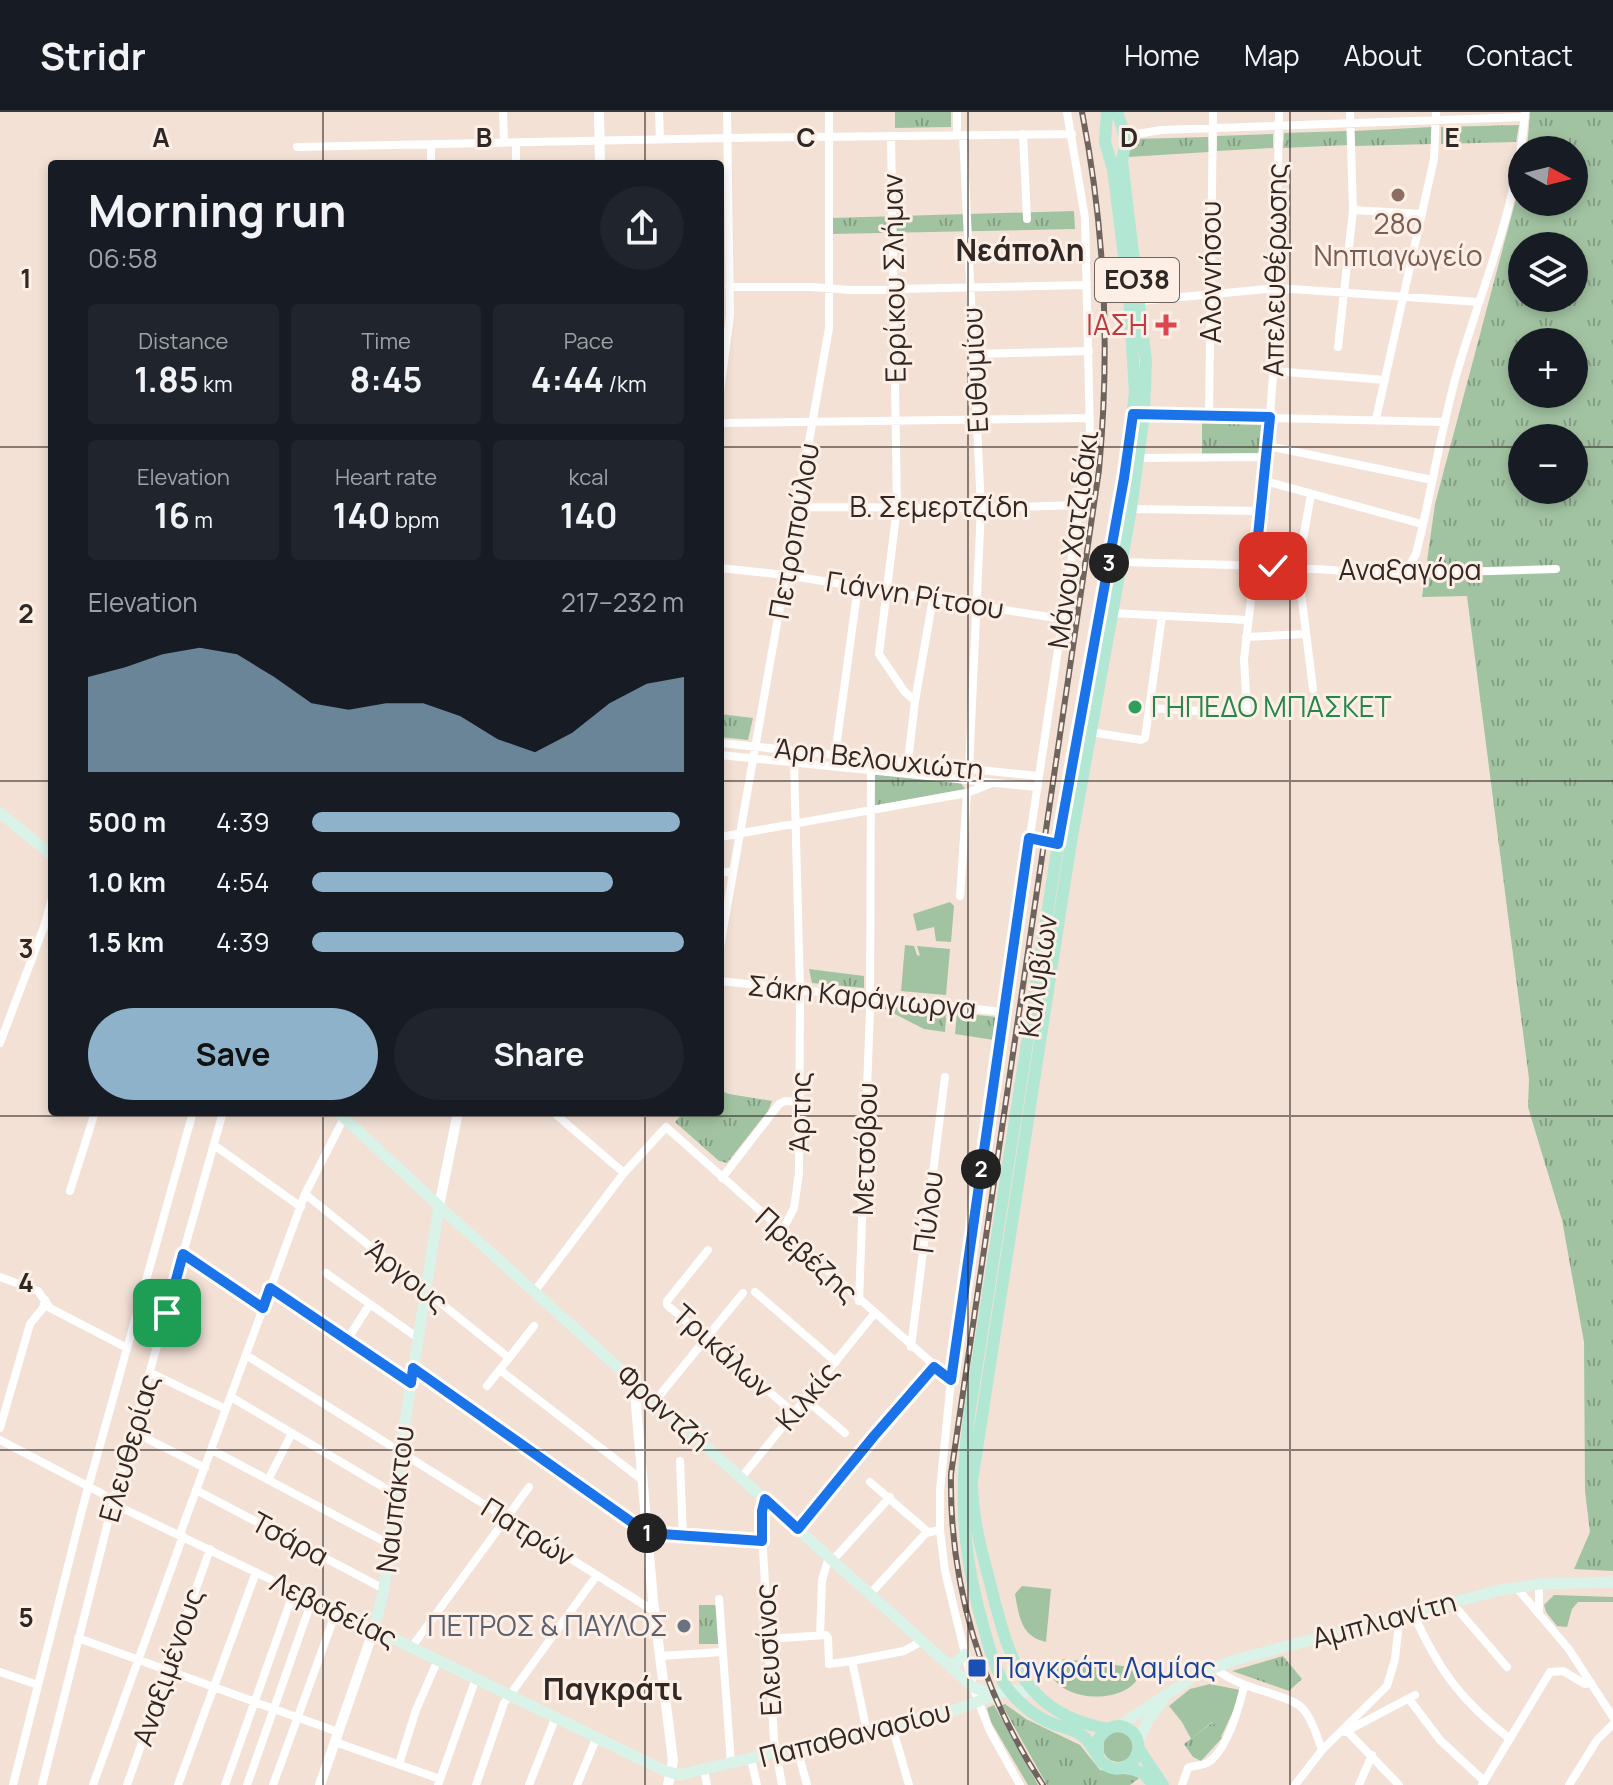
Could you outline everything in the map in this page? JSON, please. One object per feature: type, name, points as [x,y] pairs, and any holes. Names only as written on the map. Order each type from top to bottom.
[{"type":"main road","name":"Καλυβίων","points":[[1107,112],[1106,141],[1113,169],[1132,328],[1139,458],[1039,1042],[972,1481],[975,1525],[1007,1648],[1019,1674],[1036,1693],[1058,1710],[1085,1723],[1113,1728]]},
{"type":"main road","name":"Καλυβίων","points":[[1098,1755],[1085,1737],[1035,1714],[1009,1690],[992,1654],[975,1596],[964,1531],[962,1471],[1058,844],[1146,361],[1122,165],[1125,138],[1117,112]]},
{"type":"main road","points":[[1106,141],[1114,129],[1125,138]]},
{"type":"main road","points":[[0,813],[48,852]]},
{"type":"main road","name":"Φραντζή","points":[[342,1116],[973,1687],[994,1695]]},
{"type":"main road","name":"Ναυπάκτου","points":[[374,1629],[384,1589],[400,1454],[439,1206]]},
{"type":"main road","name":"Αμπλιανίτη","points":[[1113,1728],[1214,1667],[1396,1616],[1516,1587],[1613,1582]]},
{"type":"main road","name":"Λεβαδείας","points":[[374,1629],[670,1779]]},
{"type":"main road","points":[[949,1665],[965,1654]]},
{"type":"main road","name":"Παπαθανασίου","points":[[670,1779],[892,1726],[978,1703],[1009,1690],[1036,1693]]},
{"type":"main road","name":"Αμπλιανίτη","points":[[1138,1746],[1148,1720],[1166,1698]]},
{"type":"main road","points":[[1098,1755],[1098,1740],[1113,1728]]},
{"type":"main road","name":"ΕΟ38","points":[[1113,1728],[1130,1730],[1163,1785]]},
{"type":"main road","points":[[1126,1767],[1135,1760],[1138,1746]]},
{"type":"main road","name":"ΕΟ38","points":[[1098,1755],[1109,1767],[1141,1771],[1154,1785]]},
{"type":"street","points":[[503,112],[504,143]]},
{"type":"street","points":[[599,112],[600,160]]},
{"type":"street","points":[[659,112],[660,140]]},
{"type":"street","points":[[724,362],[729,325],[727,112]]},
{"type":"street","name":"Πετροπούλου","points":[[724,924],[829,328],[829,112]]},
{"type":"street","name":"Ευθυμίου","points":[[957,112],[971,287],[981,508],[969,769]]},
{"type":"street","name":"Μάνου Χατζιδάκι","points":[[1020,1785],[978,1703],[951,1601],[940,1530],[941,1471],[1003,1012],[1090,436],[1084,202],[1067,112]]},
{"type":"street","name":"Αλοννήσου","points":[[1209,416],[1213,112]]},
{"type":"street","name":"Απελευθέρωσης","points":[[1150,708],[1247,714],[1243,667],[1262,511],[1274,371],[1279,112]]},
{"type":"street","points":[[1338,347],[1353,210],[1350,112]]},
{"type":"street","points":[[1125,138],[1142,132],[1525,114],[1516,181],[1456,375],[1416,554],[1405,574]]},
{"type":"street","points":[[1376,419],[1435,152],[1436,116]]},
{"type":"street","points":[[1023,134],[1027,219]]},
{"type":"street","points":[[297,147],[1072,134]]},
{"type":"street","name":"Ερρίκου Σλήμαν","points":[[891,136],[897,507],[879,654],[904,691],[915,701]]},
{"type":"street","points":[[516,143],[516,160]]},
{"type":"street","points":[[431,145],[431,160]]},
{"type":"street","points":[[1353,210],[1422,214]]},
{"type":"street","points":[[729,287],[894,289],[1087,285]]},
{"type":"street","points":[[1140,301],[1277,288],[1479,302]]},
{"type":"street","points":[[974,354],[1089,351]]},
{"type":"street","points":[[1274,371],[1385,380]]},
{"type":"street","points":[[1138,414],[1445,422]]},
{"type":"street","points":[[724,423],[1090,418]]},
{"type":"street","points":[[1268,446],[1432,480]]},
{"type":"street","points":[[1139,458],[1267,457]]},
{"type":"street","points":[[1265,481],[1422,524]]},
{"type":"street","points":[[1311,494],[1298,568],[1313,689]]},
{"type":"street","name":"Β. Σεμερτζίδη","points":[[798,507],[1080,505]]},
{"type":"street","points":[[1131,509],[1262,511]]},
{"type":"street","name":"Αναξαγόρα","points":[[1121,562],[1405,574],[1556,569]]},
{"type":"street","name":"Γιάννη Ρίτσου","points":[[724,568],[785,575],[1062,619]]},
{"type":"street","points":[[835,755],[858,586]]},
{"type":"street","points":[[908,762],[933,598]]},
{"type":"street","points":[[1111,613],[1247,620]]},
{"type":"street","points":[[1090,732],[1141,740],[1145,738],[1162,616]]},
{"type":"street","points":[[1246,637],[1306,634]]},
{"type":"street","name":"Άρη Βελουχιώτη","points":[[724,743],[1038,776]]},
{"type":"street","name":"Άρη Βελουχιώτη","points":[[724,755],[1036,787]]},
{"type":"street","name":"Άρτης","points":[[782,1231],[791,1217],[797,1196],[800,1102],[794,762]]},
{"type":"street","name":"Μετσόβου","points":[[859,1301],[870,998],[871,769]]},
{"type":"street","points":[[724,836],[967,793],[992,783]]},
{"type":"street","points":[[960,896],[967,793]]},
{"type":"street","points":[[1029,838],[1058,844]]},
{"type":"street","points":[[724,872],[733,871]]},
{"type":"street","points":[[0,1043],[48,913]]},
{"type":"street","name":"Σάκη Καράγιωργα","points":[[724,981],[1003,1012]]},
{"type":"street","name":"Πύλου","points":[[911,1347],[945,1077]]},
{"type":"street","points":[[722,1178],[779,1104],[785,1101],[800,1102]]},
{"type":"street","points":[[70,1191],[94,1116]]},
{"type":"street","name":"Ελευθερίας","points":[[13,1785],[88,1487],[192,1116]]},
{"type":"street","name":"Ελευθερίας","points":[[42,1785],[113,1502],[222,1116]]},
{"type":"street","points":[[93,1785],[270,1288],[305,1194],[341,1116]]},
{"type":"street","points":[[439,1206],[457,1116]]},
{"type":"street","points":[[534,1292],[624,1173],[565,1116]]},
{"type":"street","name":"Πρεβέζης","points":[[624,1173],[666,1127],[951,1380]]},
{"type":"street","points":[[214,1145],[301,1207]]},
{"type":"street","name":"Άργους","points":[[305,1194],[509,1358]]},
{"type":"street","name":"Τρικάλων","points":[[708,1250],[667,1305],[793,1412]]},
{"type":"street","points":[[183,1254],[263,1308]]},
{"type":"street","points":[[326,1273],[418,1338]]},
{"type":"street","points":[[0,1277],[38,1291],[50,1308],[127,1348]]},
{"type":"street","points":[[270,1288],[411,1383]]},
{"type":"street","points":[[755,1292],[836,1362]]},
{"type":"street","points":[[655,1401],[743,1293]]},
{"type":"street","points":[[0,1428],[30,1324],[43,1308],[45,1299]]},
{"type":"street","points":[[347,1340],[370,1304]]},
{"type":"street","name":"Κιλκίς","points":[[741,1478],[874,1314]]},
{"type":"street","points":[[487,1386],[534,1326]]},
{"type":"street","name":"Πατρών","points":[[246,1355],[654,1611]]},
{"type":"street","points":[[798,1529],[934,1367]]},
{"type":"street","points":[[413,1368],[647,1533],[762,1541]]},
{"type":"street","points":[[500,1370],[641,1479]]},
{"type":"street","points":[[151,1373],[226,1409]]},
{"type":"street","points":[[634,1382],[654,1611],[673,1761],[670,1779]]},
{"type":"street","points":[[231,1397],[395,1494]]},
{"type":"street","points":[[805,1399],[845,1433]]},
{"type":"street","points":[[134,1432],[205,1468]]},
{"type":"street","points":[[268,1480],[292,1433]]},
{"type":"street","name":"Λεβαδείας","points":[[0,1440],[113,1502],[374,1629]]},
{"type":"street","points":[[212,1450],[389,1544]]},
{"type":"street","points":[[680,1461],[683,1537]]},
{"type":"street","points":[[870,1482],[928,1532]]},
{"type":"street","points":[[411,1648],[529,1487]]},
{"type":"street","name":"Τσάρα","points":[[196,1490],[384,1589]]},
{"type":"street","points":[[820,1635],[822,1580],[831,1559],[890,1497]]},
{"type":"street","name":"Ελευσίνος","points":[[765,1499],[762,1541],[767,1639],[775,1753],[782,1785]]},
{"type":"street","points":[[870,1594],[928,1532],[940,1530]]},
{"type":"street","name":"Αναξιμένους","points":[[127,1785],[210,1549]]},
{"type":"street","points":[[178,1785],[256,1572]]},
{"type":"street","points":[[476,1785],[508,1697],[597,1575]]},
{"type":"street","points":[[1539,1584],[1539,1613]]},
{"type":"street","points":[[1516,1587],[1539,1613],[1613,1717]]},
{"type":"street","points":[[225,1785],[294,1591]]},
{"type":"street","points":[[719,1599],[731,1764]]},
{"type":"street","points":[[247,1785],[312,1600]]},
{"type":"street","points":[[1452,1603],[1507,1667]]},
{"type":"street","points":[[273,1785],[336,1612]]},
{"type":"street","points":[[1413,1613],[1435,1659],[1458,1692],[1510,1739]]},
{"type":"street","points":[[1295,1785],[1322,1750],[1387,1686],[1395,1659],[1396,1616]]},
{"type":"street","name":"Ναυπάκτου","points":[[320,1785],[374,1629]]},
{"type":"street","points":[[767,1639],[828,1637],[829,1664],[904,1651],[922,1641]]},
{"type":"street","points":[[78,1638],[297,1717],[439,1782],[475,1681]]},
{"type":"street","points":[[660,1656],[722,1652]]},
{"type":"street","points":[[852,1661],[867,1732]]},
{"type":"street","points":[[399,1764],[416,1710],[437,1662]]},
{"type":"street","points":[[1214,1667],[1244,1687],[1302,1707],[1322,1750]]},
{"type":"street","points":[[1335,1737],[1412,1697],[1440,1740],[1483,1783],[1550,1672],[1562,1671],[1582,1683],[1591,1683]]},
{"type":"street","points":[[0,1672],[38,1685]]},
{"type":"street","points":[[1182,1785],[1188,1768],[1207,1763],[1222,1745],[1244,1687]]},
{"type":"street","points":[[529,1785],[555,1719]]},
{"type":"street","points":[[1569,1785],[1597,1740],[1613,1724]]},
{"type":"street","points":[[892,1726],[909,1785]]},
{"type":"street","points":[[1347,1731],[1399,1785]]},
{"type":"street","points":[[577,1785],[596,1739]]},
{"type":"street","points":[[797,1748],[807,1785]]},
{"type":"street","points":[[1359,1785],[1372,1755]]},
{"type":"street","points":[[751,1759],[757,1785]]},
{"type":"street","points":[[704,1770],[707,1785]]},
{"type":"green space","points":[[895,112],[951,112],[951,127],[895,128]]},
{"type":"green space","points":[[1530,112],[1613,112],[1613,1571],[1574,1569],[1590,1532],[1585,1491],[1584,1342],[1562,1220],[1528,1107],[1529,1079],[1467,596],[1422,597],[1435,504],[1511,216],[1588,216],[1588,136],[1528,136]]},
{"type":"green space","points":[[1519,125],[1517,136],[1508,136],[1508,142],[1441,144],[1441,127]]},
{"type":"green space","points":[[1432,127],[1431,144],[1355,146],[1354,131]]},
{"type":"green space","points":[[1347,131],[1348,145],[1283,148],[1284,133]]},
{"type":"green space","points":[[1273,134],[1273,148],[1217,151],[1217,136]]},
{"type":"green space","points":[[1208,137],[1209,152],[1128,157],[1133,139]]},
{"type":"green space","points":[[1074,211],[1075,229],[831,234],[831,218]]},
{"type":"green space","points":[[1202,423],[1262,423],[1259,453],[1202,455]]},
{"type":"green space","points":[[724,714],[753,718],[748,740],[724,737]]},
{"type":"green space","points":[[873,774],[961,783],[965,789],[874,806]]},
{"type":"green space","points":[[950,902],[954,906],[951,942],[936,941],[934,927],[917,931],[913,914]]},
{"type":"green space","points":[[905,945],[914,946],[920,956],[917,946],[950,949],[946,995],[901,991]]},
{"type":"green space","points":[[809,969],[864,976],[864,988],[812,983]]},
{"type":"green space","points":[[885,1006],[946,1012],[945,1032],[924,1029],[885,1009]]},
{"type":"green space","points":[[957,1013],[997,1017],[994,1040],[955,1034]]},
{"type":"green space","points":[[724,1092],[772,1101],[768,1111],[727,1163],[719,1161],[675,1122],[680,1116],[724,1116]]},
{"type":"green space","points":[[1022,1586],[1051,1589],[1046,1642],[1031,1635],[1023,1624],[1015,1594]]},
{"type":"green space","points":[[1554,1595],[1613,1597],[1613,1602],[1578,1602],[1572,1609],[1567,1627],[1557,1626],[1544,1605]]},
{"type":"green space","points":[[699,1605],[718,1605],[720,1644],[699,1644]]},
{"type":"green space","points":[[1283,1656],[1302,1679],[1289,1691],[1232,1671]]},
{"type":"green space","points":[[1065,1659],[1131,1667],[1138,1670],[1140,1675],[1133,1685],[1122,1692],[1080,1695],[1057,1683],[1050,1673],[1054,1662]]},
{"type":"green space","points":[[1210,1684],[1240,1690],[1236,1705],[1221,1737],[1212,1722],[1191,1739],[1169,1706],[1190,1689]]},
{"type":"green space","points":[[994,1705],[1038,1785],[1028,1785],[991,1722],[987,1708]]},
{"type":"green space","points":[[1002,1705],[1026,1719],[1080,1745],[1100,1770],[1137,1776],[1138,1779],[1130,1785],[1047,1785]]},
{"type":"green space","points":[[1213,1722],[1222,1738],[1201,1761],[1193,1757],[1184,1744]]},
{"type":"green space","points":[[1118,1732],[1129,1736],[1133,1747],[1129,1758],[1118,1762],[1107,1758],[1103,1747],[1107,1736]]},
{"type":"railway","points":[[1043,1785],[1003,1713],[973,1637],[956,1556],[951,1474],[1099,470],[1104,380],[1103,290],[1096,201],[1082,112]]},
{"type":"place","name":"28ο Νηπιαγωγείο","points":[[1398,195]]},
{"type":"place","name":"ΙΑΣΗ","points":[[1166,325]]},
{"type":"place","name":"ΓΗΠΕΔΟ ΜΠΑΣΚΕΤ","points":[[1135,707]]},
{"type":"place","name":"ΠΕΤΡΟΣ & ΠΑΥΛΟΣ","points":[[684,1626]]},
{"type":"place","name":"Παγκράτι Λαμίας","points":[[977,1668]]},
{"type":"district","name":"Νεάπολη","points":[[1020,251]]},
{"type":"district","name":"Παγκράτι","points":[[613,1690]]},
{"type":"route","points":[[167,1313],[183,1254],[263,1308],[270,1288],[411,1383],[413,1368],[647,1533],[762,1541],[762,1506],[765,1499],[798,1529],[934,1367],[951,1380],[1029,838],[1058,844],[1133,414],[1270,417],[1255,566],[1273,566]]}]
